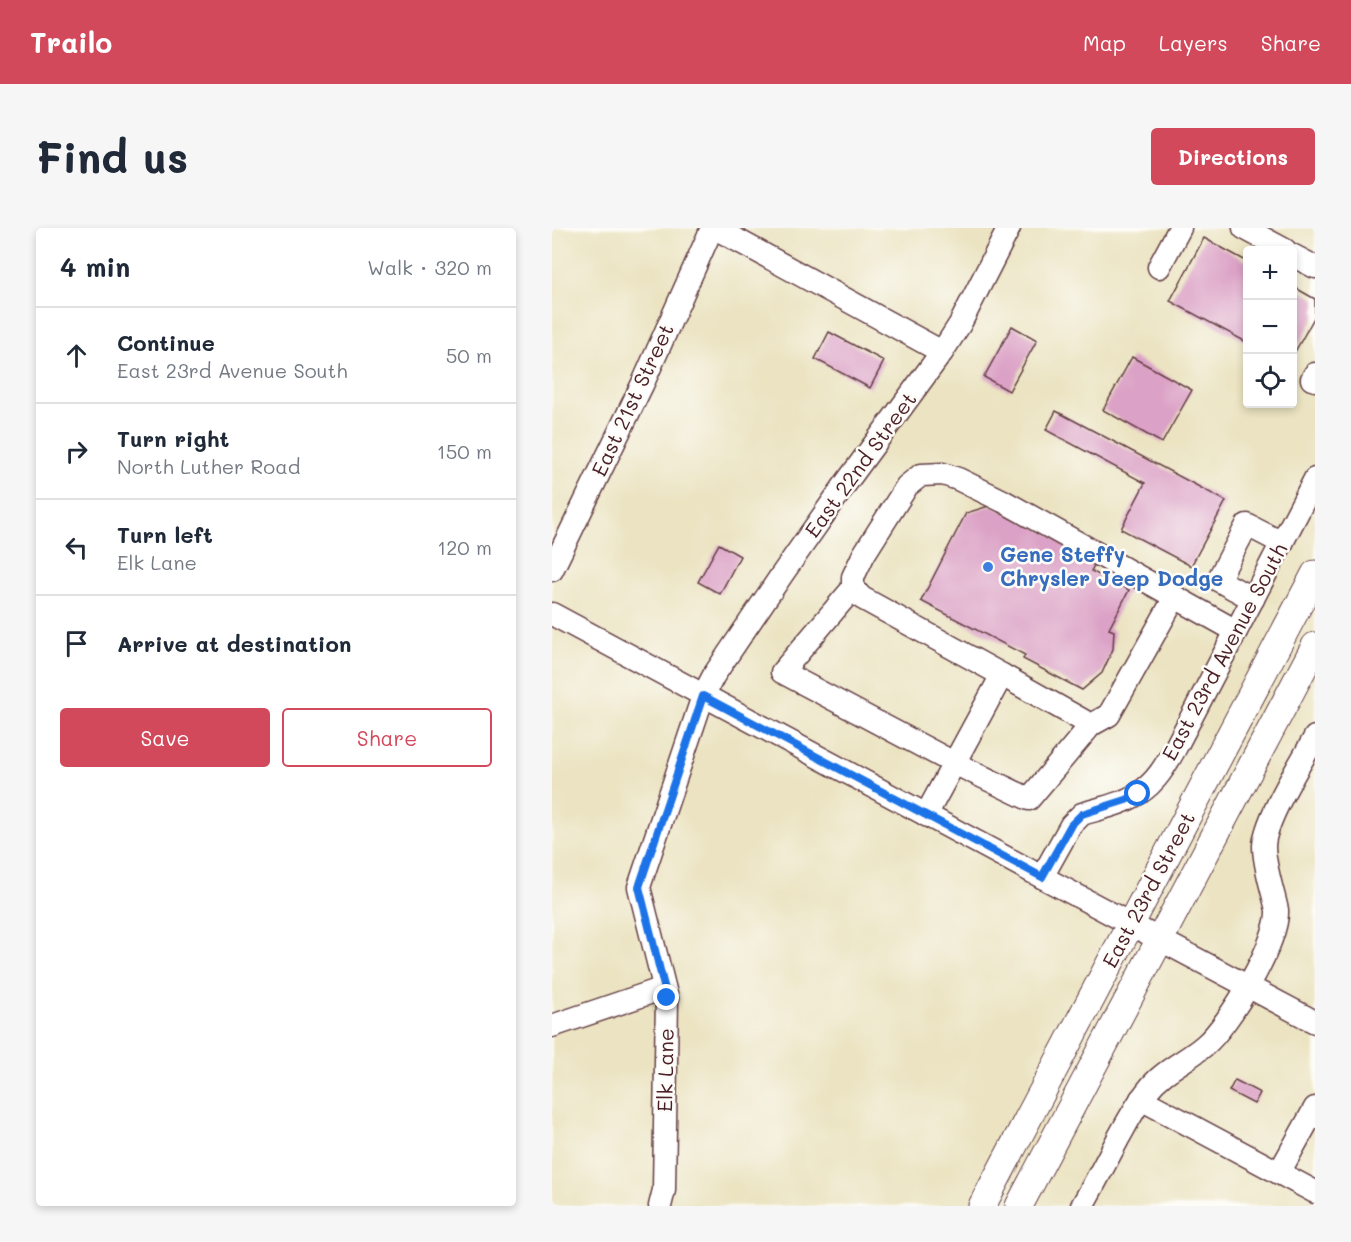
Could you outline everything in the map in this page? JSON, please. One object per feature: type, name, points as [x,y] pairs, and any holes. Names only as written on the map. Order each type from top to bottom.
[{"type":"main road","name":"East 23rd Street","points":[[982,1206],[1315,574]]},
{"type":"main road","name":"East 23rd Street","points":[[1019,1206],[1315,646]]},
{"type":"street","points":[[713,228],[942,352]]},
{"type":"street","name":"East 21st Street","points":[[552,570],[643,383],[713,228]]},
{"type":"street","name":"East 22nd Street","points":[[703,696],[714,675],[783,573],[942,352],[960,324],[1009,228]]},
{"type":"street","points":[[1159,267],[1180,228]]},
{"type":"street","points":[[1244,228],[1278,246]]},
{"type":"street","points":[[1297,257],[1315,267]]},
{"type":"street","points":[[1315,374],[1312,379],[1315,381]]},
{"type":"street","points":[[1175,597],[1108,715],[1091,725],[1029,799],[954,763],[782,672],[853,588],[854,577],[864,554],[907,486],[921,475],[943,474],[1004,501],[1236,631]]},
{"type":"street","name":"East 23rd Avenue South","points":[[1042,877],[1071,825],[1082,814],[1126,800],[1138,794],[1155,779],[1177,745],[1315,479]]},
{"type":"street","points":[[1253,599],[1218,580],[1247,525],[1282,543]]},
{"type":"street","points":[[853,588],[862,597],[1091,725]]},
{"type":"street","points":[[552,614],[1315,1022]]},
{"type":"street","points":[[926,815],[1002,675]]},
{"type":"street","name":"Elk Lane","points":[[660,1206],[664,1190],[667,998],[639,887],[703,696]]},
{"type":"street","points":[[1082,1206],[1141,1099],[1157,1080],[1215,1037],[1248,986],[1272,938],[1278,918],[1265,857],[1266,835],[1280,801],[1315,737]]},
{"type":"street","points":[[552,1026],[664,988]]},
{"type":"street","points":[[1141,1099],[1315,1192]]},
{"type":"street","points":[[1280,1173],[1315,1108]]},
{"type":"building","points":[[1204,238],[1243,259],[1243,340],[1170,301]]},
{"type":"building","points":[[1297,289],[1315,299],[1315,316],[1297,348]]},
{"type":"building","points":[[1012,326],[1037,340],[1009,391],[984,377]]},
{"type":"building","points":[[829,332],[884,361],[870,388],[815,359]]},
{"type":"building","points":[[1132,357],[1192,390],[1162,443],[1103,410]]},
{"type":"building","points":[[1056,411],[1226,501],[1191,566],[1121,529],[1145,483],[1046,430]]},
{"type":"building","points":[[992,505],[1098,558],[1091,571],[1129,590],[1109,629],[1114,631],[1113,649],[1102,673],[1082,690],[1023,659],[1025,655],[921,601],[966,513]]},
{"type":"building","points":[[719,544],[740,556],[720,594],[698,582]]},
{"type":"building","points":[[1235,1080],[1260,1093],[1254,1104],[1229,1091]]},
{"type":"place","name":"Gene Steffy Chrysler Jeep Dodge","points":[[988,567]]},
{"type":"route","points":[[667,998],[639,887],[703,696],[1042,877],[1071,825],[1082,814],[1138,794]]}]
